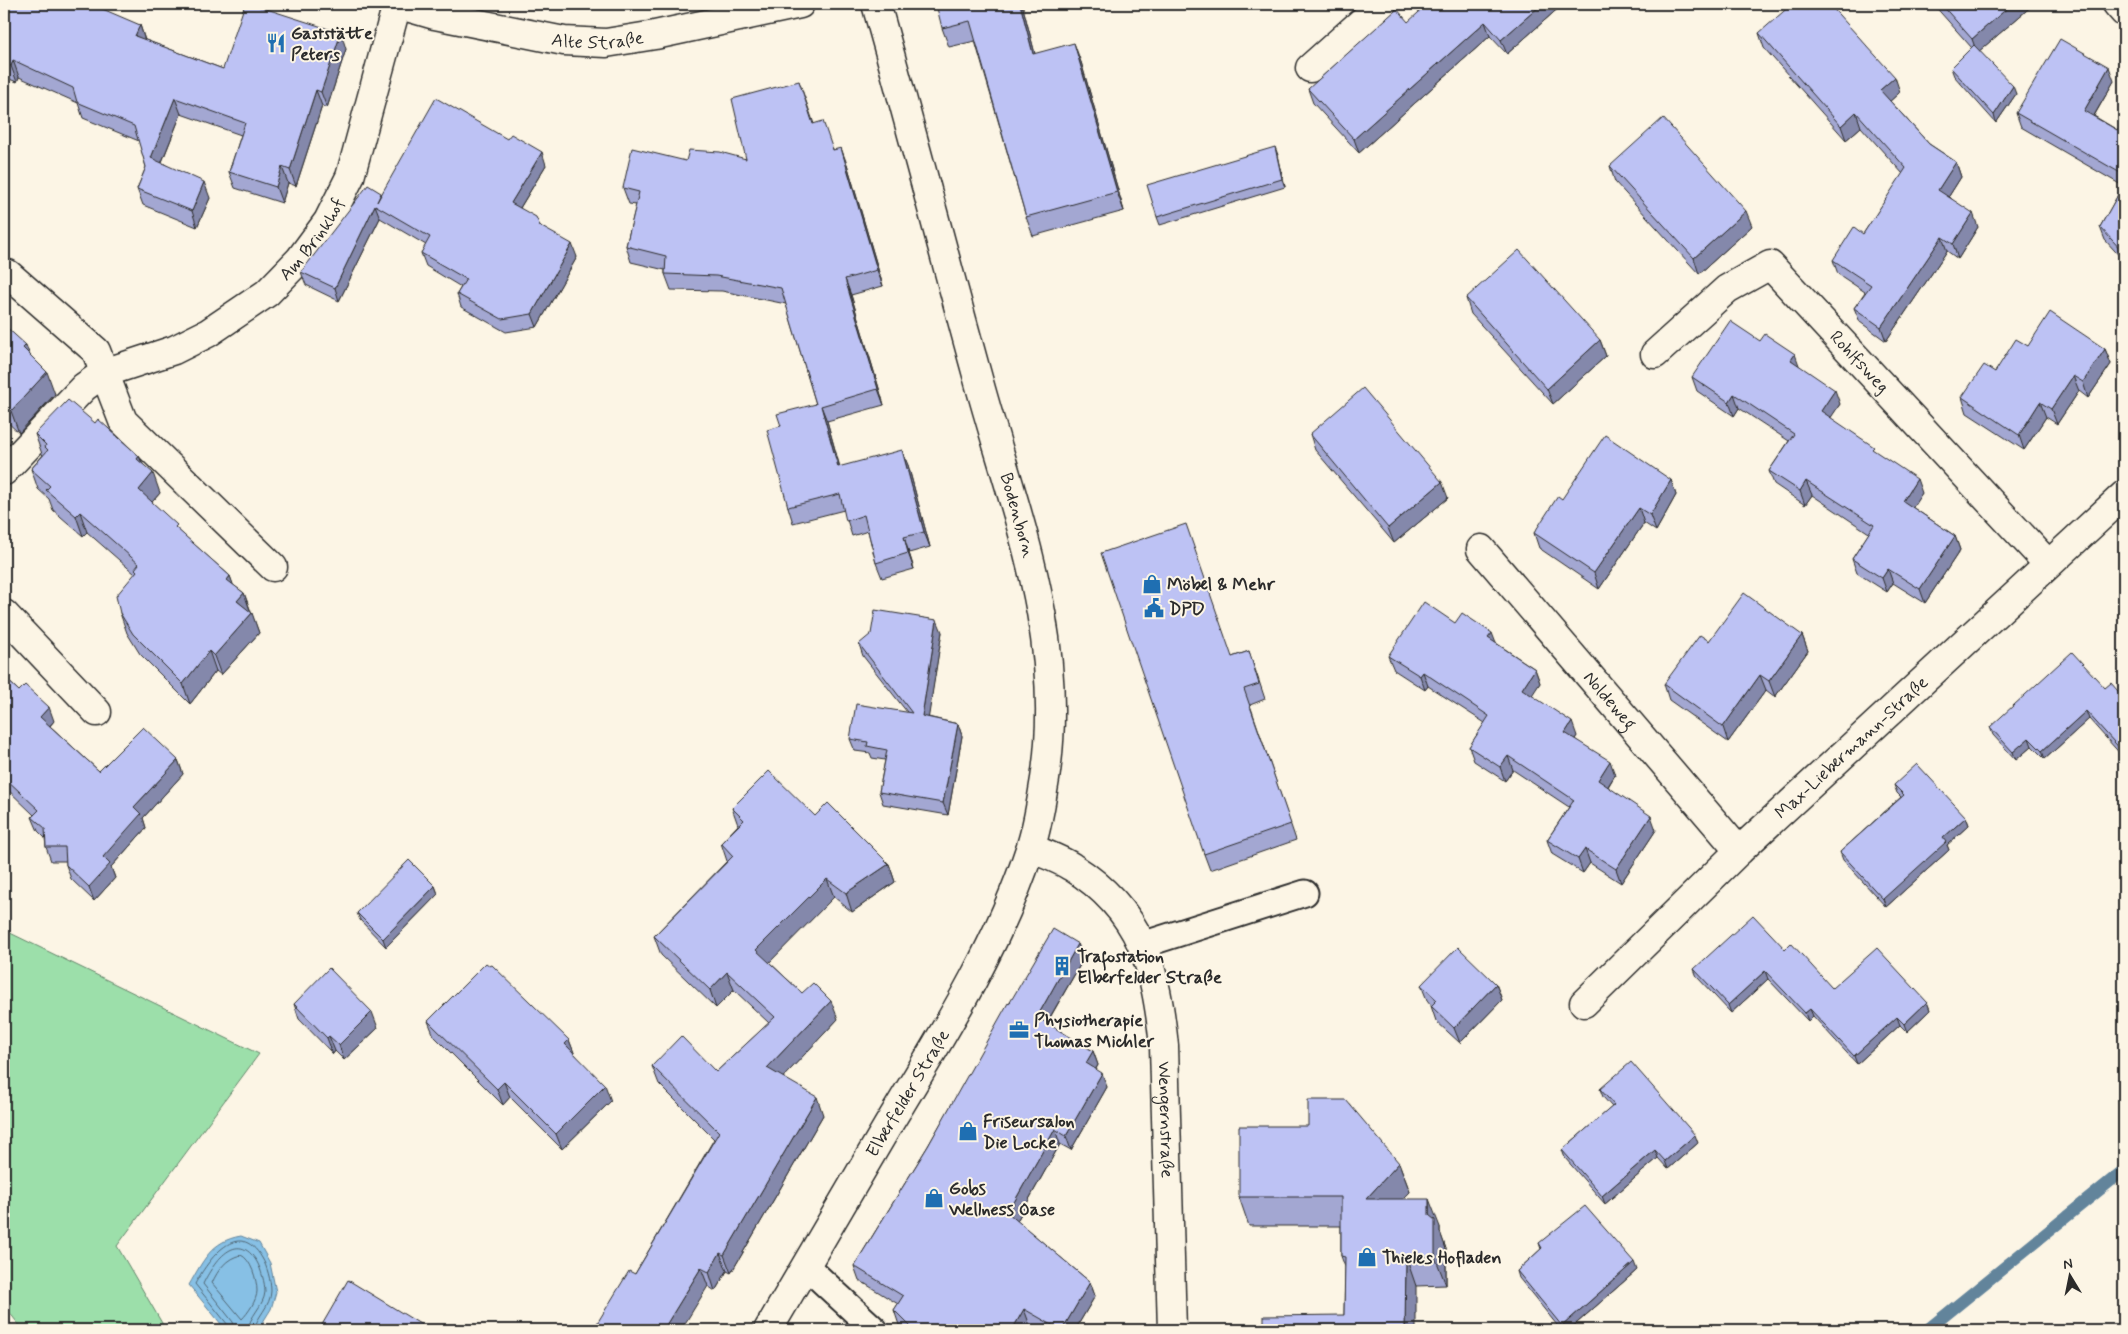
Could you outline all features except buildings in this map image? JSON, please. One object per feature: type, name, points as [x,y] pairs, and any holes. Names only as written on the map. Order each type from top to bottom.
[{"type":"street","name":"Alte Straße","points":[[397,4],[435,14],[564,41],[606,43],[655,35],[800,4]]},
{"type":"street","name":"Am Brinkhof","points":[[4,471],[84,387],[104,373],[174,350],[208,333],[267,293],[300,259],[328,221],[350,177],[397,4]]},
{"type":"street","name":"Bodenborn","points":[[876,4],[928,190],[977,378],[1028,550],[1042,613],[1049,689],[1048,758],[1041,804],[1031,848]]},
{"type":"street","points":[[1310,68],[1382,4]]},
{"type":"street","points":[[2117,4],[2124,12]]},
{"type":"street","name":"Rohlfsweg","points":[[1655,354],[1727,289],[1770,265],[2048,564]]},
{"type":"street","points":[[8,274],[96,351],[123,421],[273,568]]},
{"type":"street","name":"Max-Liebermann-Straße","points":[[1584,1003],[1739,851],[2048,564],[2124,496]]},
{"type":"street","name":"Noldeweg","points":[[1482,549],[1739,851]]},
{"type":"street","points":[[4,614],[97,712]]},
{"type":"street","name":"Wengernstraße","points":[[1031,848],[1071,866],[1103,890],[1128,918],[1138,932],[1160,1004],[1164,1046],[1172,1330]]},
{"type":"street","name":"Elberfelder Straße","points":[[768,1330],[938,1043],[992,941],[1031,848]]},
{"type":"lane","points":[[1142,945],[1305,893]]},
{"type":"lane","points":[[806,1266],[875,1330]]},
{"type":"green space","points":[[4,930],[259,1054],[117,1246],[166,1330],[23,1330],[6,1308],[4,1310]]},
{"type":"water","points":[[241,1236],[259,1243],[270,1263],[276,1292],[271,1309],[258,1330],[226,1330],[189,1285],[204,1260],[215,1247],[222,1242]]},
{"type":"waterway","points":[[1927,1330],[2124,1170]]},
{"type":"place","name":"Gaststätte Peters","points":[[276,43]]},
{"type":"place","name":"Möbel & Mehr","points":[[1152,584]]},
{"type":"place","name":"DPD","points":[[1154,608]]},
{"type":"place","name":"Trafostation Elberfelder Straße","points":[[1062,966]]},
{"type":"place","name":"Physiotherapie Thomas Michler","points":[[1019,1030]]},
{"type":"place","name":"Friseursalon Die Locke","points":[[968,1131]]},
{"type":"place","name":"Gobs Wellness Oase","points":[[934,1198]]},
{"type":"place","name":"Thieles Hofladen","points":[[1367,1257]]}]
